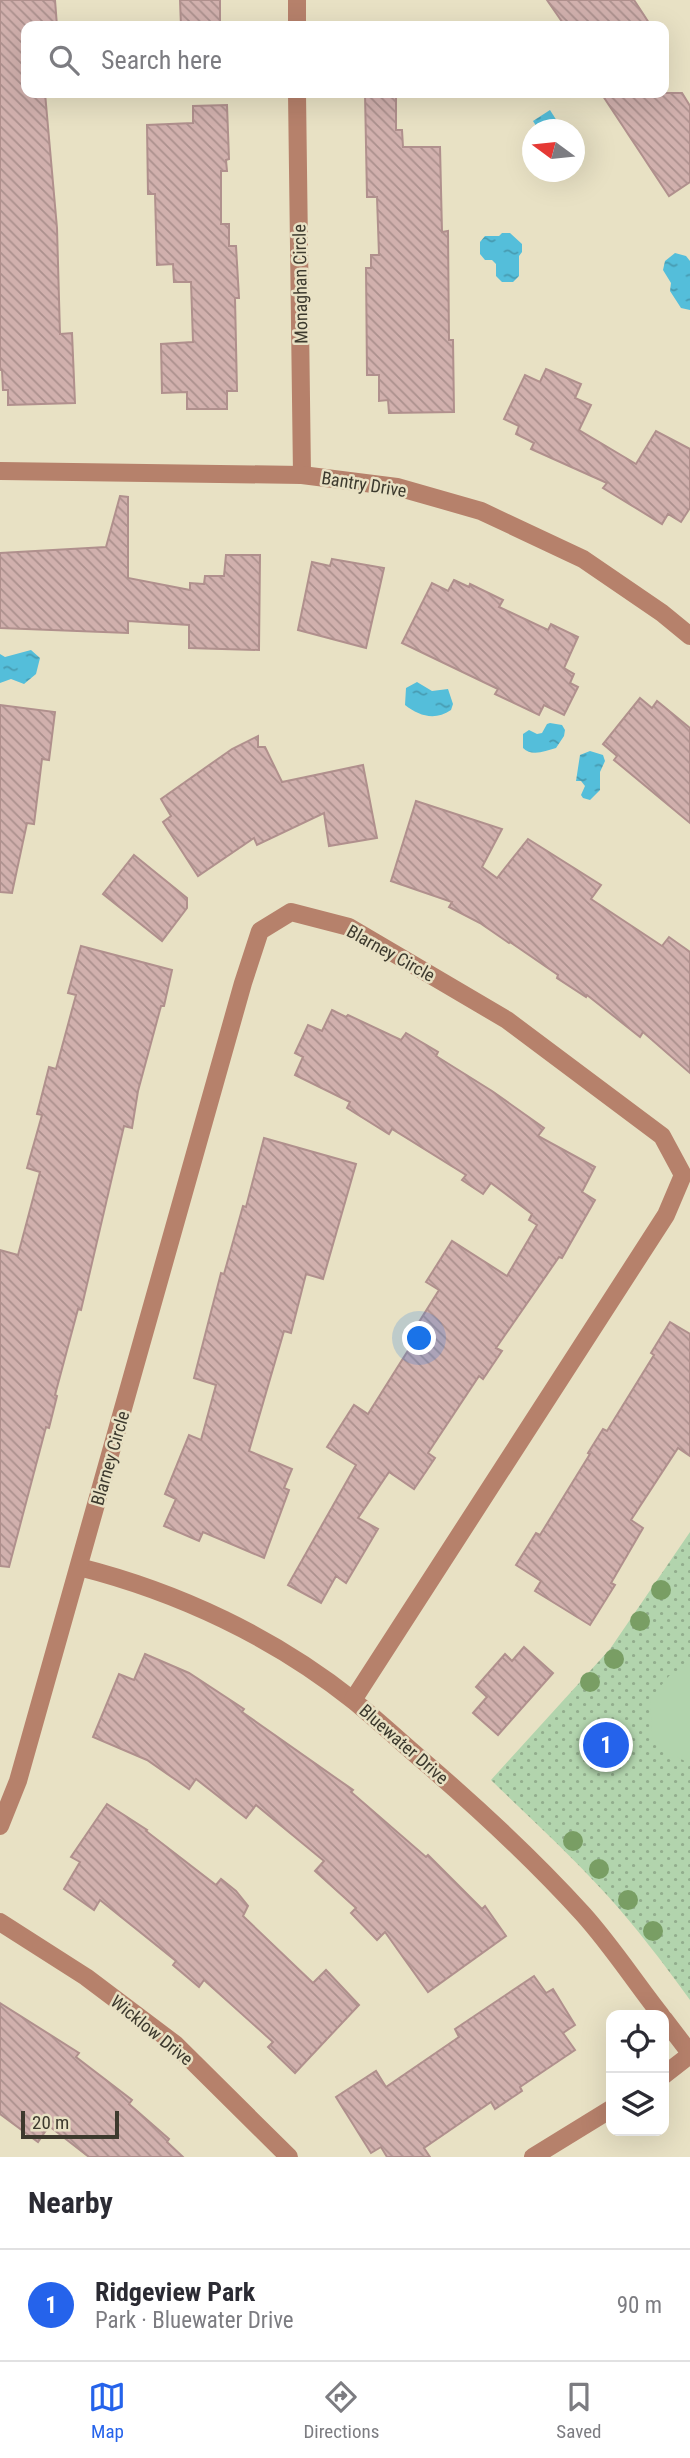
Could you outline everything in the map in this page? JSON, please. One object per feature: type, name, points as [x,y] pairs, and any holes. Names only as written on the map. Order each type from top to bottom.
[{"type":"street","points":[[297,0],[297,21]]},
{"type":"street","name":"Monaghan Circle","points":[[298,98],[302,475]]},
{"type":"street","name":"Bantry Drive","points":[[0,471],[302,475],[397,487],[481,511],[583,559],[662,613],[690,636]]},
{"type":"street","name":"Blarney Circle","points":[[0,1826],[18,1782],[243,983],[260,932],[291,912],[349,927],[507,1020],[662,1136],[683,1175],[666,1214],[353,1700]]},
{"type":"street","name":"Bluewater Drive","points":[[79,1567],[164,1592],[227,1621],[293,1658],[353,1700],[481,1810],[584,1916],[657,2010]]},
{"type":"street","name":"Wicklow Drive","points":[[0,1922],[86,1977],[175,2044],[289,2157]]},
{"type":"street","name":"Bluewater Drive","points":[[669,2026],[690,2054]]},
{"type":"street","points":[[666,2073],[690,2054]]},
{"type":"street","points":[[533,2157],[606,2112]]},
{"type":"green space","points":[[690,1532],[690,2000],[650,1946],[606,1894],[491,1780],[610,1649]]},
{"type":"green space","points":[[690,1663],[690,1764],[674,1755],[652,1733],[650,1699],[669,1676]]},
{"type":"water","points":[[550,110],[556,119],[536,119]]},
{"type":"water","points":[[502,233],[510,233],[522,244],[519,276],[513,282],[502,282],[496,276],[496,264],[492,260],[485,260],[480,254],[480,242],[485,236],[499,236]]},
{"type":"water","points":[[675,253],[686,256],[690,261],[690,310],[681,308],[670,291],[671,283],[663,270],[665,261]]},
{"type":"water","points":[[31,650],[40,658],[36,674],[24,684],[11,679],[0,683],[0,654],[5,657]]},
{"type":"water","points":[[417,682],[432,691],[448,689],[453,704],[451,710],[427,716],[405,705],[406,688]]},
{"type":"water","points":[[550,723],[562,725],[565,730],[556,748],[534,753],[523,748],[523,734],[529,730],[542,733]]},
{"type":"water","points":[[590,751],[603,755],[605,761],[600,772],[600,790],[590,800],[583,798],[581,795],[585,786],[581,781],[576,781],[580,755]]},
{"type":"building","points":[[0,0],[55,0],[57,21],[21,21],[21,98],[45,98],[57,228],[60,334],[72,333],[75,403],[8,405],[8,390],[3,390],[0,370]]},
{"type":"building","points":[[180,0],[220,0],[220,21],[181,21]]},
{"type":"building","points":[[547,0],[634,0],[648,21],[562,21]]},
{"type":"building","points":[[669,93],[682,93],[690,106],[690,182],[669,196],[604,98],[669,98]]},
{"type":"building","points":[[365,98],[396,98],[396,130],[402,130],[403,147],[440,147],[442,232],[448,231],[449,340],[453,340],[454,412],[389,413],[388,400],[379,401],[379,375],[367,375],[366,268],[371,268],[371,255],[379,255],[377,197],[367,197]]},
{"type":"building","points":[[227,105],[229,159],[226,160],[227,171],[221,171],[221,224],[229,224],[229,246],[236,246],[239,298],[235,298],[237,391],[227,391],[227,409],[187,409],[187,392],[162,393],[161,344],[193,342],[191,282],[174,282],[173,264],[157,265],[155,194],[148,194],[147,125],[193,123],[193,106]]},
{"type":"building","points":[[546,369],[581,384],[575,398],[591,405],[579,430],[636,464],[656,431],[690,449],[690,508],[681,522],[668,514],[662,524],[603,488],[607,483],[531,449],[534,443],[516,434],[519,426],[504,419],[525,375],[540,382]]},
{"type":"building","points":[[120,496],[128,497],[128,578],[190,590],[190,583],[204,584],[205,576],[224,576],[226,555],[260,555],[259,650],[189,648],[189,625],[128,621],[128,633],[0,628],[0,553],[106,547]]},
{"type":"building","points":[[332,559],[384,568],[366,648],[298,630],[312,562],[330,566]]},
{"type":"building","points":[[454,580],[469,587],[470,584],[503,600],[499,607],[548,630],[551,624],[578,637],[564,668],[574,674],[570,683],[578,687],[564,715],[544,705],[539,715],[495,694],[498,689],[402,643],[432,583],[448,591]]},
{"type":"building","points":[[640,698],[652,708],[657,701],[690,728],[690,823],[614,760],[617,756],[603,744]]},
{"type":"building","points":[[0,705],[55,712],[49,760],[42,759],[34,824],[27,823],[12,893],[0,892]]},
{"type":"building","points":[[258,736],[258,747],[265,747],[282,782],[363,765],[377,838],[329,846],[324,813],[257,845],[254,838],[198,876],[163,822],[171,816],[161,799],[232,749]]},
{"type":"building","points":[[416,801],[502,829],[482,867],[497,878],[528,839],[601,885],[591,899],[662,946],[669,937],[690,952],[690,1073],[643,1032],[640,1037],[587,995],[586,997],[557,978],[558,975],[510,942],[449,907],[452,902],[391,881]]},
{"type":"building","points":[[134,855],[187,898],[187,908],[162,941],[103,894]]},
{"type":"building","points":[[81,946],[172,970],[138,1091],[132,1128],[124,1126],[81,1310],[78,1309],[49,1428],[46,1427],[9,1567],[0,1566],[0,1250],[18,1255],[40,1172],[27,1168],[42,1115],[37,1114],[49,1067],[56,1069],[76,995],[68,993]]},
{"type":"building","points":[[332,1010],[401,1040],[406,1033],[438,1052],[436,1056],[544,1128],[538,1136],[595,1167],[582,1192],[595,1200],[562,1258],[559,1257],[496,1348],[502,1351],[483,1379],[479,1376],[428,1453],[435,1458],[414,1489],[389,1472],[358,1518],[378,1529],[346,1583],[336,1576],[321,1603],[288,1585],[356,1465],[327,1447],[354,1405],[368,1414],[414,1341],[409,1338],[439,1290],[426,1282],[452,1241],[507,1276],[537,1225],[529,1220],[532,1214],[491,1183],[483,1194],[462,1180],[466,1175],[392,1129],[389,1134],[347,1108],[350,1102],[295,1075],[303,1057],[295,1053],[308,1025],[322,1031]]},
{"type":"building","points":[[264,1138],[356,1164],[323,1279],[306,1274],[291,1333],[284,1331],[249,1451],[292,1469],[284,1488],[289,1490],[264,1558],[203,1532],[199,1541],[164,1526],[176,1499],[165,1494],[189,1435],[201,1440],[216,1385],[194,1378],[221,1273],[224,1274],[243,1206],[246,1207]]},
{"type":"building","points":[[670,1322],[690,1334],[690,1456],[678,1448],[631,1520],[643,1528],[611,1583],[615,1585],[590,1625],[535,1591],[541,1581],[516,1565],[536,1533],[540,1535],[603,1429],[607,1431],[654,1355],[651,1353]]},
{"type":"building","points":[[524,1647],[553,1673],[498,1735],[473,1713],[487,1697],[476,1687],[505,1654],[512,1661]]},
{"type":"building","points":[[145,1654],[189,1673],[244,1709],[242,1712],[353,1790],[351,1792],[426,1857],[428,1855],[482,1909],[485,1906],[506,1936],[428,1992],[385,1932],[377,1940],[351,1913],[356,1908],[315,1871],[324,1861],[256,1805],[246,1818],[196,1779],[189,1789],[147,1760],[93,1737],[119,1674],[134,1680]]},
{"type":"building","points":[[107,1804],[147,1830],[216,1885],[221,1879],[236,1891],[248,1906],[243,1916],[313,1983],[326,1970],[359,2005],[295,2073],[268,2047],[273,2042],[204,1980],[199,1987],[173,1965],[176,1961],[100,1900],[94,1910],[64,1889],[80,1862],[71,1857]]},
{"type":"building","points":[[534,1976],[546,1993],[553,1989],[575,2025],[563,2033],[575,2050],[520,2087],[522,2091],[495,2109],[491,2102],[424,2148],[430,2157],[387,2157],[381,2147],[371,2153],[336,2097],[376,2071],[386,2087],[459,2037],[455,2029]]},
{"type":"building","points":[[0,2003],[79,2053],[76,2057],[132,2100],[129,2104],[169,2139],[167,2142],[183,2157],[89,2157],[49,2126],[38,2142],[0,2114]]},
{"type":"place","name":"Ridgeview Park","points":[[606,1745]]}]
